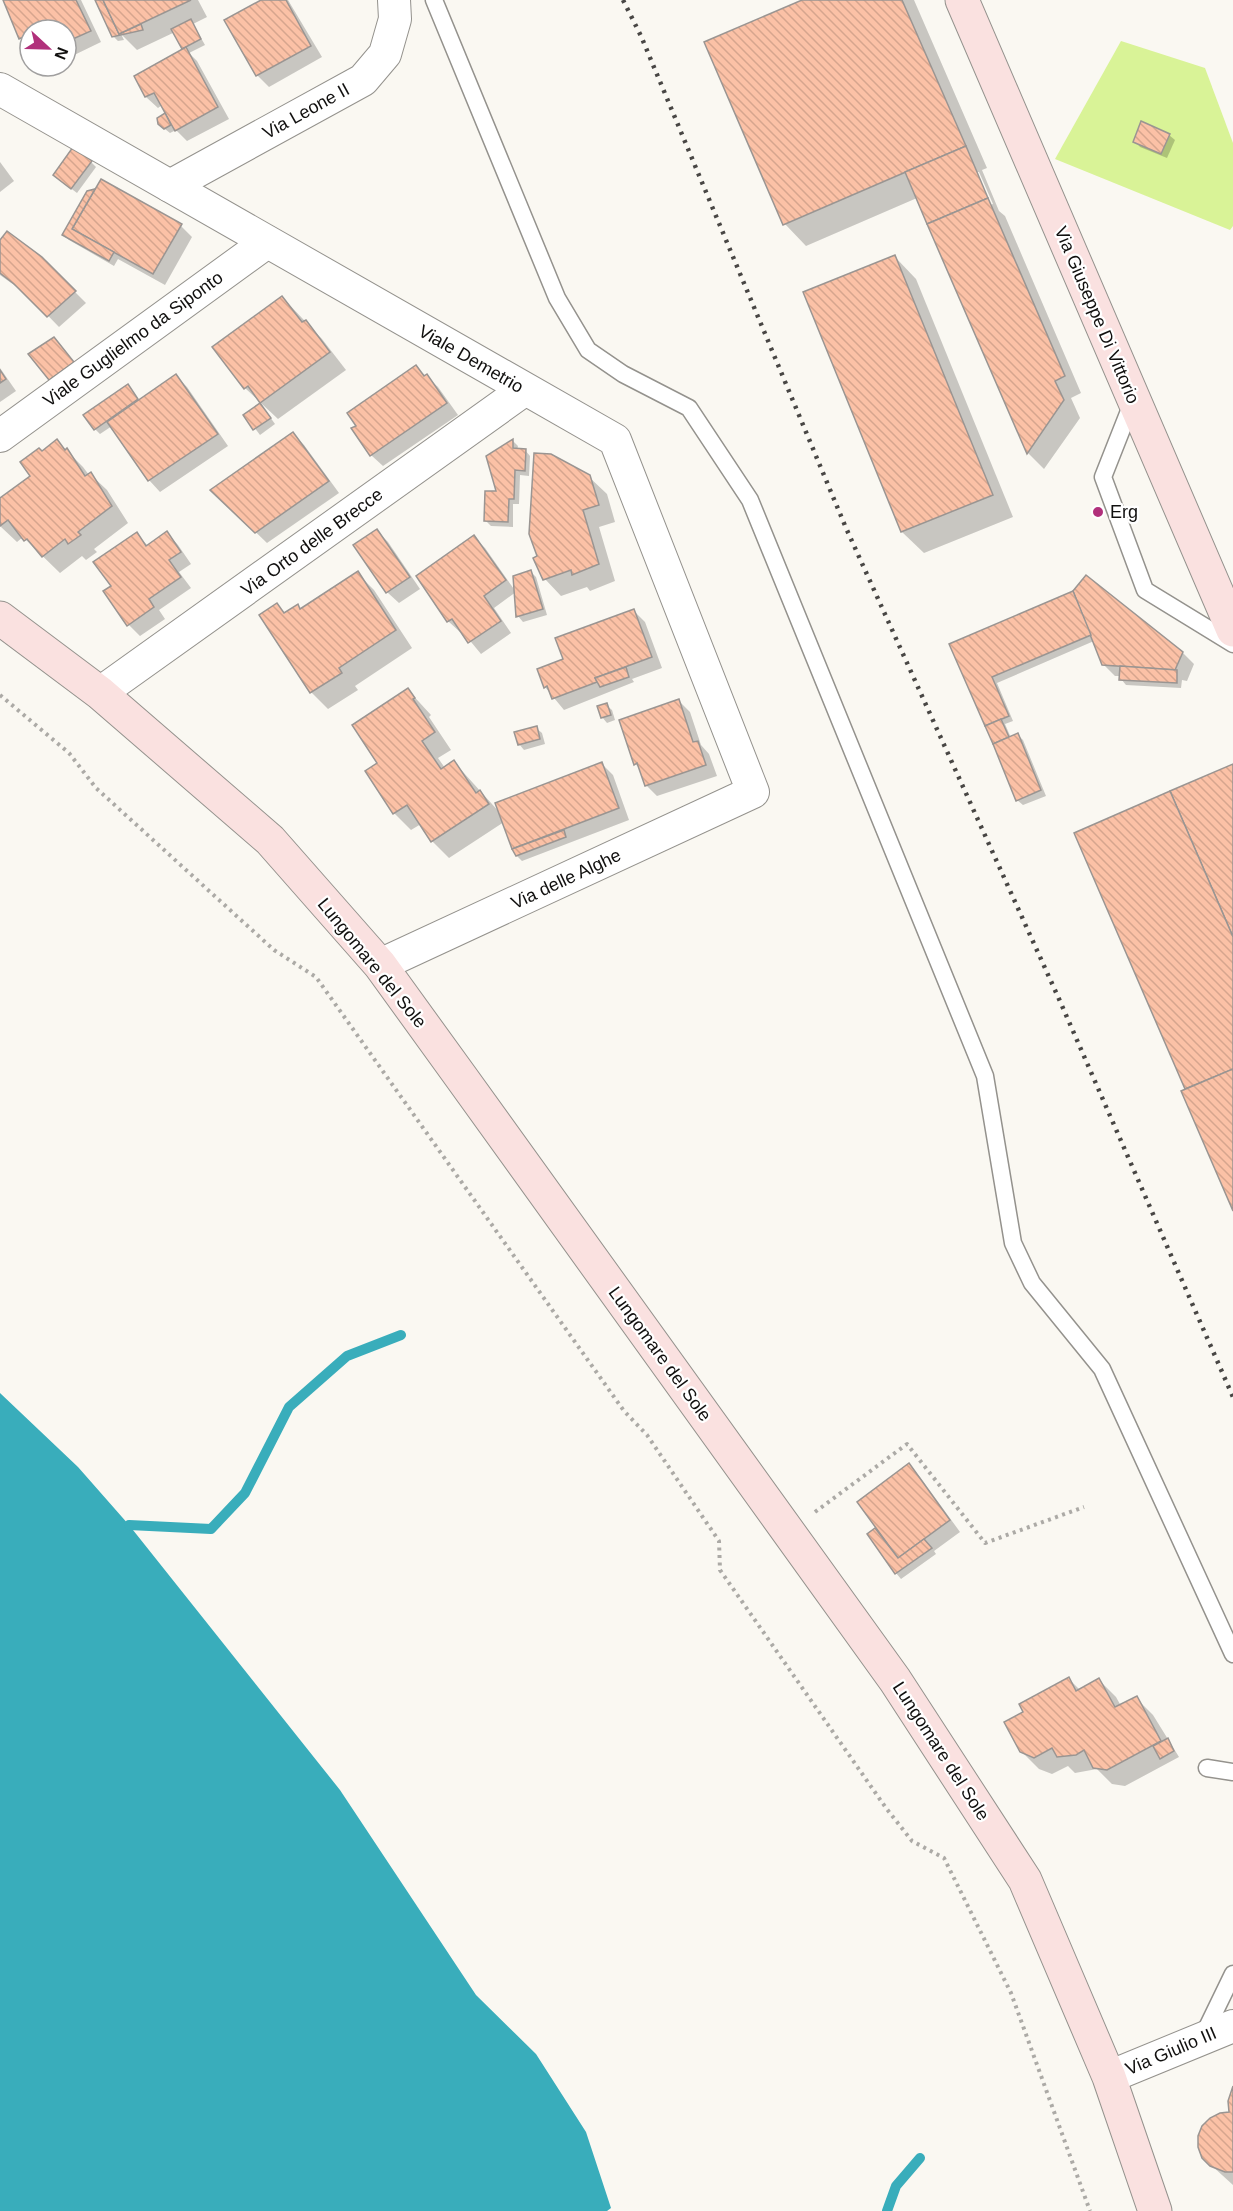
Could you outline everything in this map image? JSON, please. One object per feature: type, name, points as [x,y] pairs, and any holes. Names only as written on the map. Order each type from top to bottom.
[{"type":"street","name":"Via Leone II","points":[[170,186],[363,80],[385,54],[395,19],[394,0]]},
{"type":"street","name":"Via Giuseppe Di Vittorio","points":[[962,0],[1233,630]]},
{"type":"street","name":"Viale Demetrio","points":[[0,89],[615,440],[753,792]]},
{"type":"street","name":"Viale Guglielmo da Siponto","points":[[0,435],[267,242]]},
{"type":"street","name":"Via Orto delle Brecce","points":[[100,693],[524,390]]},
{"type":"street","name":"Lungomare del Sole","points":[[0,618],[100,693],[270,840],[380,966],[895,1680],[1025,1880],[1109,2077],[1155,2211]]},
{"type":"street","name":"Via delle Alghe","points":[[380,966],[753,792]]},
{"type":"street","name":"Via Giulio III","points":[[1109,2077],[1233,2025]]},
{"type":"lane","points":[[434,0],[557,298],[588,351],[622,374],[689,408],[750,501],[986,1076],[1013,1243],[1032,1283],[1102,1369],[1233,1653]]},
{"type":"lane","points":[[1134,400],[1103,477],[1145,590],[1233,644]]},
{"type":"lane","points":[[1207,1768],[1233,1772]]},
{"type":"lane","points":[[1202,2038],[1233,1974]]},
{"type":"path","points":[[0,695],[69,753],[96,788],[274,950],[316,976],[624,1411],[647,1435],[719,1541],[720,1570],[880,1798],[912,1841],[944,1858],[1011,1993],[1090,2211]]},
{"type":"path","points":[[788,1532],[907,1444],[985,1543],[1084,1507]]},
{"type":"green space","points":[[1121,41],[1205,68],[1233,143],[1233,226],[1230,230],[1055,159]]},
{"type":"water","points":[[0,1393],[78,1467],[129,1525],[340,1790],[476,1995],[536,2054],[586,2132],[611,2208],[607,2211],[0,2211]]},
{"type":"building","points":[[3,0],[76,0],[91,31],[78,37],[78,18],[18,18],[18,37]]},
{"type":"building","points":[[95,0],[103,0],[119,34],[141,24],[143,30],[112,37]]},
{"type":"building","points":[[103,0],[191,0],[119,34]]},
{"type":"building","points":[[261,0],[286,0],[311,46],[256,76],[224,20]]},
{"type":"building","points":[[802,0],[902,0],[966,146],[783,225],[704,42]]},
{"type":"building","points":[[191,19],[201,39],[182,49],[171,29]]},
{"type":"building","points":[[186,47],[218,107],[175,131],[154,93],[145,97],[134,76]]},
{"type":"building","points":[[165,113],[171,125],[164,129],[158,124],[157,118]]},
{"type":"building","points":[[1141,121],[1170,134],[1161,154],[1133,142]]},
{"type":"building","points":[[966,146],[988,198],[927,224],[905,172]]},
{"type":"building","points":[[73,147],[92,161],[71,189],[53,175]]},
{"type":"building","points":[[101,179],[182,224],[153,274],[72,229]]},
{"type":"building","points":[[95,189],[72,229],[114,252],[109,261],[62,235],[87,191]]},
{"type":"building","points":[[988,198],[1065,376],[1055,381],[1064,400],[1027,454],[927,224]]},
{"type":"building","points":[[7,231],[42,257],[76,291],[47,317],[0,273],[0,240]]},
{"type":"building","points":[[895,255],[993,495],[901,532],[803,292]]},
{"type":"building","points":[[282,296],[302,322],[306,320],[330,352],[260,403],[248,386],[244,389],[212,347]]},
{"type":"building","points":[[54,337],[74,362],[49,380],[28,354]]},
{"type":"building","points":[[416,365],[424,376],[427,374],[447,403],[370,456],[351,428],[356,426],[347,413]]},
{"type":"building","points":[[0,370],[6,379],[0,383]]},
{"type":"building","points":[[176,374],[218,434],[148,481],[107,422]]},
{"type":"building","points":[[128,384],[138,399],[94,430],[83,415]]},
{"type":"building","points":[[260,403],[271,418],[253,430],[243,415]]},
{"type":"building","points":[[293,432],[329,481],[255,533],[210,490]]},
{"type":"building","points":[[57,439],[65,450],[67,448],[85,476],[91,472],[112,506],[78,532],[81,535],[68,544],[65,539],[42,557],[27,539],[24,541],[8,520],[0,526],[0,498],[30,476],[20,462],[39,448],[42,451]]},
{"type":"building","points":[[513,439],[513,448],[526,449],[525,471],[515,470],[514,499],[509,499],[508,522],[484,521],[485,491],[496,491],[486,456]]},
{"type":"building","points":[[534,453],[551,454],[590,475],[599,505],[583,510],[599,564],[572,575],[571,570],[543,580],[533,558],[537,556],[529,534]]},
{"type":"building","points":[[377,529],[410,577],[386,593],[353,545]]},
{"type":"building","points":[[167,531],[181,552],[169,560],[181,577],[149,599],[154,607],[127,626],[103,591],[111,586],[93,562],[137,532],[146,546]]},
{"type":"building","points":[[474,535],[506,580],[484,596],[501,621],[468,643],[452,619],[447,622],[416,576]]},
{"type":"building","points":[[531,570],[543,609],[516,617],[513,576]]},
{"type":"building","points":[[358,571],[396,630],[339,668],[342,673],[310,693],[259,615],[277,603],[284,613],[298,604],[300,609]]},
{"type":"building","points":[[1086,575],[1183,652],[1175,670],[1102,665],[1073,591]]},
{"type":"building","points":[[1073,591],[1091,635],[992,677],[1009,716],[985,726],[949,644]]},
{"type":"building","points":[[634,609],[652,657],[595,678],[597,682],[552,699],[547,686],[544,688],[537,669],[563,659],[555,638]]},
{"type":"building","points":[[1120,666],[1177,670],[1177,683],[1119,680]]},
{"type":"building","points":[[626,667],[629,677],[600,687],[595,678]]},
{"type":"building","points":[[408,688],[435,732],[422,741],[441,769],[454,760],[476,793],[480,790],[489,804],[431,842],[407,805],[393,814],[365,771],[377,763],[352,725]]},
{"type":"building","points":[[679,699],[693,742],[698,741],[706,765],[645,786],[637,763],[634,765],[619,720]]},
{"type":"building","points":[[607,703],[611,715],[601,718],[597,706]]},
{"type":"building","points":[[1001,719],[1009,737],[993,744],[985,726]]},
{"type":"building","points":[[537,726],[540,739],[518,745],[514,732]]},
{"type":"building","points":[[1018,733],[1041,790],[1016,801],[993,744]]},
{"type":"building","points":[[602,762],[619,808],[512,849],[495,803]]},
{"type":"building","points":[[1233,764],[1233,937],[1170,791]]},
{"type":"building","points":[[1170,791],[1233,937],[1233,1069],[1185,1089],[1074,833]]},
{"type":"building","points":[[564,830],[566,837],[516,856],[512,849]]},
{"type":"building","points":[[1233,1069],[1233,1211],[1181,1091]]},
{"type":"building","points":[[909,1463],[950,1520],[898,1558],[857,1502]]},
{"type":"building","points":[[875,1528],[898,1558],[924,1539],[932,1548],[895,1574],[867,1534]]},
{"type":"building","points":[[1069,1677],[1076,1691],[1099,1678],[1115,1707],[1137,1696],[1161,1741],[1107,1770],[1093,1768],[1084,1750],[1076,1755],[1057,1757],[1052,1748],[1034,1758],[1020,1752],[1004,1722],[1023,1712],[1019,1704]]},
{"type":"building","points":[[1168,1738],[1174,1751],[1160,1759],[1153,1746]]},
{"type":"building","points":[[1233,2086],[1233,2172],[1225,2172],[1210,2166],[1202,2158],[1198,2147],[1198,2136],[1202,2126],[1210,2118],[1229,2112],[1228,2101]]},
{"type":"waterway","points":[[129,1525],[211,1529],[245,1493],[289,1407],[347,1356],[401,1335]]},
{"type":"waterway","points":[[887,2211],[896,2186],[920,2158]]},
{"type":"railway","points":[[623,0],[641,36],[846,528],[1059,999],[1233,1397]]},
{"type":"place","name":"Erg","points":[[1098,512]]}]
